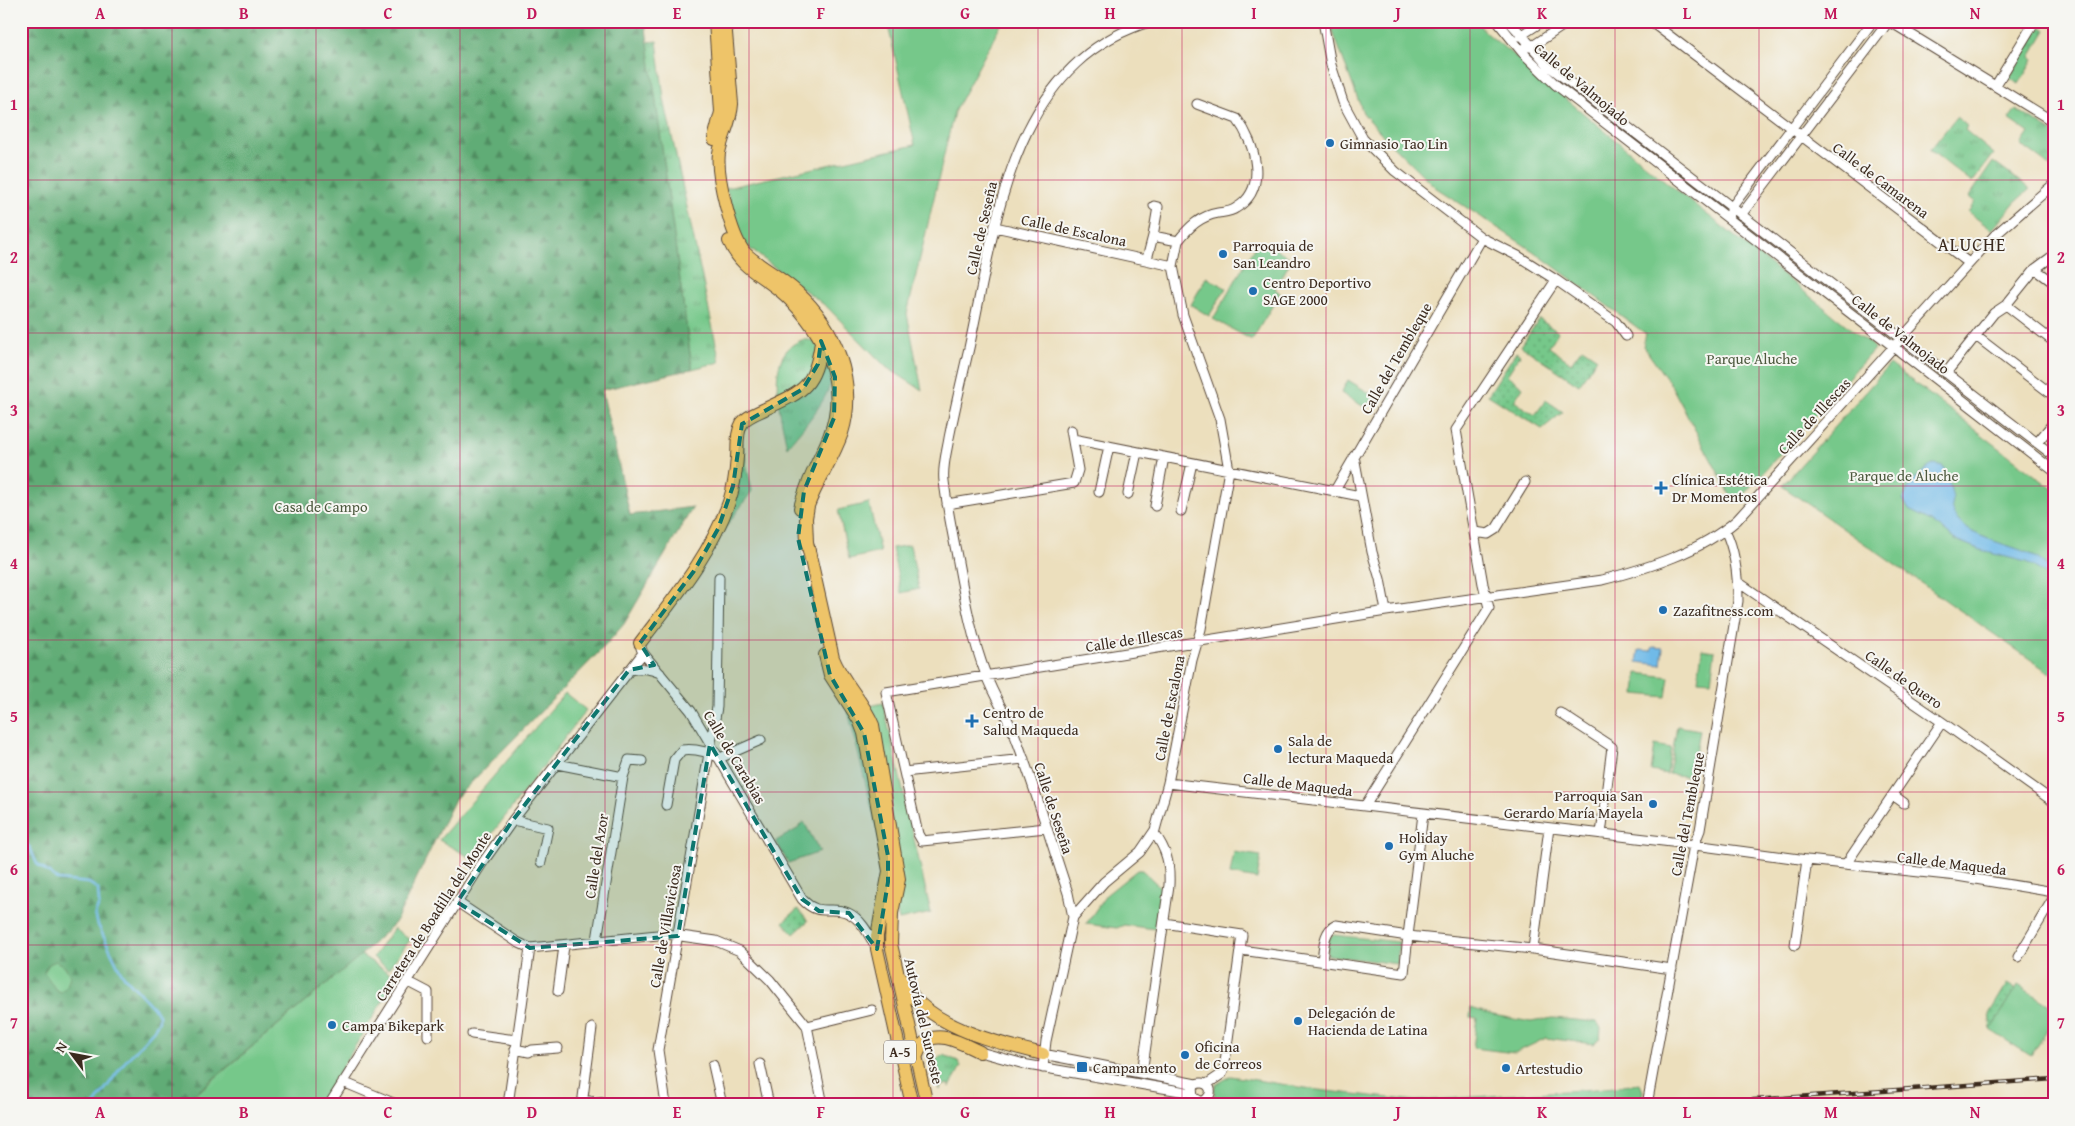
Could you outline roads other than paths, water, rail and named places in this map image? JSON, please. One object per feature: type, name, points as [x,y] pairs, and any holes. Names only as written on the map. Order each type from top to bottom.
[{"type":"highway","name":"Autovía del Suroeste","points":[[715,21],[722,112],[711,157],[727,237],[739,260],[779,289],[803,312],[822,340],[835,377],[834,418],[829,436],[804,491],[798,518],[798,538],[830,674],[859,720],[864,733],[888,856],[888,882],[877,936],[877,949],[912,1105]]},
{"type":"highway","name":"Autovía del Suroeste","points":[[725,21],[731,114],[722,141],[719,166],[733,231],[739,246],[745,253],[760,266],[780,278],[810,305],[829,331],[844,369],[846,394],[843,430],[808,506],[806,518],[807,542],[834,658],[840,674],[862,703],[872,725],[898,863],[899,879],[892,913],[891,944],[895,971],[927,1105]]},
{"type":"highway","points":[[642,648],[712,544],[733,486],[738,436],[742,424],[755,414],[803,390],[810,382],[818,364],[822,340]]},
{"type":"highway","points":[[895,971],[919,1003],[947,1021],[998,1043],[1043,1054]]},
{"type":"highway","points":[[962,1045],[968,1031]]},
{"type":"highway","points":[[916,1058],[923,1044],[932,1038],[944,1037],[980,1052]]},
{"type":"street","name":"Calle de Seseña","points":[[1043,1068],[1043,1054],[1073,917],[1068,893],[1017,738],[986,676],[972,630],[943,477],[947,448],[995,227],[1012,164],[1038,111],[1052,88],[1080,58],[1100,44],[1126,31],[1153,21]]},
{"type":"street","points":[[1323,21],[1331,65],[1343,102],[1363,139],[1395,172],[1482,238],[1518,256],[1556,280],[1616,322],[1626,336]]},
{"type":"street","name":"Calle de Valmojado","points":[[1497,21],[1523,47],[1531,47],[1570,21]]},
{"type":"street","name":"Calle de Valmojado","points":[[1509,21],[1516,39],[1535,66],[1556,85],[1731,219],[1899,343],[1946,373],[2054,456]]},
{"type":"street","name":"Calle de Valmojado","points":[[1516,39],[1543,21]]},
{"type":"street","points":[[1650,21],[1791,130]]},
{"type":"street","points":[[1731,219],[1731,208],[1873,21]]},
{"type":"street","points":[[1741,215],[1889,21],[2054,122]]},
{"type":"street","points":[[1996,85],[2035,21]]},
{"type":"street","name":"Calle de Valmojado","points":[[1531,47],[1550,67],[1741,215],[2054,470]]},
{"type":"street","points":[[1152,236],[1178,241],[1187,230],[1203,217],[1235,209],[1245,202],[1252,191],[1256,167],[1252,147],[1237,118],[1197,104]]},
{"type":"street","name":"Calle de Camarena","points":[[1791,130],[1970,263]]},
{"type":"street","name":"Calle de Illescas","points":[[904,772],[886,692],[1386,611],[1602,580],[1629,573],[1687,551],[1725,530],[1743,514],[1994,236],[2054,184]]},
{"type":"street","points":[[1147,260],[1158,207],[1154,206]]},
{"type":"street","name":"Calle de Escalona","points":[[995,227],[1173,266]]},
{"type":"street","name":"Calle del Tembleque","points":[[1334,492],[1482,238]]},
{"type":"street","name":"Calle de Escalona","points":[[1073,917],[1104,882],[1140,852],[1154,833],[1168,783],[1185,693],[1201,629],[1229,470],[1220,419],[1183,315],[1173,266],[1178,241]]},
{"type":"street","points":[[1946,373],[1994,313],[2006,305],[2035,269],[2054,255]]},
{"type":"street","points":[[2035,269],[2054,283]]},
{"type":"street","points":[[1365,806],[1489,608],[1456,430],[1556,280]]},
{"type":"street","points":[[2006,305],[2054,342]]},
{"type":"street","points":[[1976,336],[2054,396]]},
{"type":"street","points":[[2037,443],[2054,422]]},
{"type":"street","points":[[947,504],[1074,483],[1078,470],[1072,434],[1109,446],[1360,496]]},
{"type":"street","points":[[1099,492],[1109,446]]},
{"type":"street","points":[[1128,494],[1137,452]]},
{"type":"street","points":[[1354,456],[1360,496],[1386,611]]},
{"type":"street","points":[[1155,506],[1164,457]]},
{"type":"street","points":[[1181,511],[1192,463]]},
{"type":"street","points":[[1474,532],[1488,534],[1496,529],[1526,482]]},
{"type":"street","name":"Calle del Tembleque","points":[[1647,1105],[1694,845],[1700,830],[1736,611],[1738,582],[1730,540],[1725,530]]},
{"type":"street","name":"Calle de Villaviciosa","points":[[666,1105],[658,1050],[717,707],[719,577]]},
{"type":"street","name":"Calle de Quero","points":[[1738,582],[1942,722],[2054,802]]},
{"type":"street","name":"Carretera de Boadilla del Monte","points":[[329,1105],[457,902],[513,820],[626,674],[642,648]]},
{"type":"street","name":"Calle de Carabias","points":[[642,648],[691,710],[806,904],[819,910],[849,913],[858,920],[877,949]]},
{"type":"street","points":[[626,674],[639,668],[652,669],[663,674]]},
{"type":"street","points":[[1560,714],[1612,747],[1601,834]]},
{"type":"street","points":[[1846,864],[1942,722]]},
{"type":"street","points":[[666,805],[674,760],[682,750],[709,752],[720,758],[761,740]]},
{"type":"street","points":[[1024,759],[904,772],[918,834],[922,841],[1046,828]]},
{"type":"street","name":"Calle del Azor","points":[[597,940],[623,777],[629,760],[642,761]]},
{"type":"street","points":[[557,764],[623,777]]},
{"type":"street","name":"Calle de Maqueda","points":[[1168,783],[1807,860],[1957,876],[2054,892]]},
{"type":"street","points":[[1893,794],[1904,802]]},
{"type":"street","points":[[1241,950],[1404,973],[1423,814]]},
{"type":"street","points":[[513,820],[548,828],[541,862]]},
{"type":"street","points":[[1533,949],[1550,828]]},
{"type":"street","points":[[1142,1073],[1170,870],[1167,853],[1154,833]]},
{"type":"street","points":[[1794,945],[1807,860]]},
{"type":"street","points":[[2018,957],[2054,897]]},
{"type":"street","points":[[457,902],[517,942],[530,948],[667,934],[716,941],[740,951],[770,980],[807,1026],[823,1103],[809,1105]]},
{"type":"street","points":[[1164,923],[1242,934],[1224,1069],[1222,1074],[1207,1084]]},
{"type":"street","points":[[1322,961],[1326,933],[1336,925],[1408,936],[1533,949],[1672,969]]},
{"type":"street","points":[[558,991],[564,946]]},
{"type":"street","points":[[508,1105],[530,948]]},
{"type":"street","points":[[407,981],[428,992],[428,1036]]},
{"type":"street","points":[[807,1026],[872,1010]]},
{"type":"street","points":[[582,1105],[592,1028]]},
{"type":"street","points":[[472,1034],[516,1045],[529,1052],[532,1050],[558,1048]]},
{"type":"street","points":[[980,1052],[1043,1068],[1192,1093]]},
{"type":"street","points":[[1043,1054],[1196,1084]]},
{"type":"street","points":[[760,1064],[769,1105]]},
{"type":"street","points":[[713,1065],[722,1105]]},
{"type":"street","points":[[343,1082],[398,1105]]},
{"type":"street","points":[[1202,1082],[1207,1084],[1210,1089],[1210,1095],[1203,1103],[1193,1098],[1192,1088],[1196,1084],[1202,1082]]},
{"type":"street","points":[[582,1105],[588,1101],[619,1105]]},
{"type":"water","points":[[1935,464],[1943,466],[1953,499],[1952,510],[1965,527],[1975,533],[2035,557],[2054,571],[2054,582],[2044,573],[2026,562],[1986,552],[1958,541],[1931,521],[1909,510],[1903,499],[1912,483],[1920,474]]},
{"type":"water","points":[[1653,647],[1663,648],[1661,665],[1637,662],[1639,650],[1651,651]]},
{"type":"waterway","points":[[21,837],[30,848],[37,864],[58,880],[89,883],[98,889],[99,904],[95,914],[98,925],[122,974],[159,1014],[159,1021],[153,1031],[124,1063],[94,1105]]},
{"type":"railway","points":[[1697,1104],[2054,1079]]},
{"type":"place","name":"Gimnasio Tao Lin","points":[[1330,143]]},
{"type":"place","name":"Parroquia de San Leandro","points":[[1223,254]]},
{"type":"place","name":"Centro Deportivo SAGE 2000","points":[[1253,291]]},
{"type":"place","name":"Clínica Estética Dr Momentos","points":[[1661,488]]},
{"type":"place","name":"Zazafitness.com","points":[[1663,610]]},
{"type":"place","name":"Centro de Salud Maqueda","points":[[972,721]]},
{"type":"place","name":"Sala de lectura Maqueda","points":[[1278,749]]},
{"type":"place","name":"Parroquia San Gerardo María Mayela","points":[[1653,804]]},
{"type":"place","name":"Holiday Gym Aluche","points":[[1389,846]]},
{"type":"place","name":"Delegación de Hacienda de Latina","points":[[1298,1021]]},
{"type":"place","name":"Campa Bikepark","points":[[332,1025]]},
{"type":"place","name":"Oficina de Correos","points":[[1185,1055]]},
{"type":"place","name":"Campamento","points":[[1082,1067]]},
{"type":"place","name":"Artestudio","points":[[1506,1068]]},
{"type":"district","name":"ALUCHE","points":[[1972,244]]},
{"type":"park label","name":"Parque Aluche","points":[[1752,358]]},
{"type":"park label","name":"Parque de Aluche","points":[[1904,475]]},
{"type":"park label","name":"Casa de Campo","points":[[321,506]]}]
